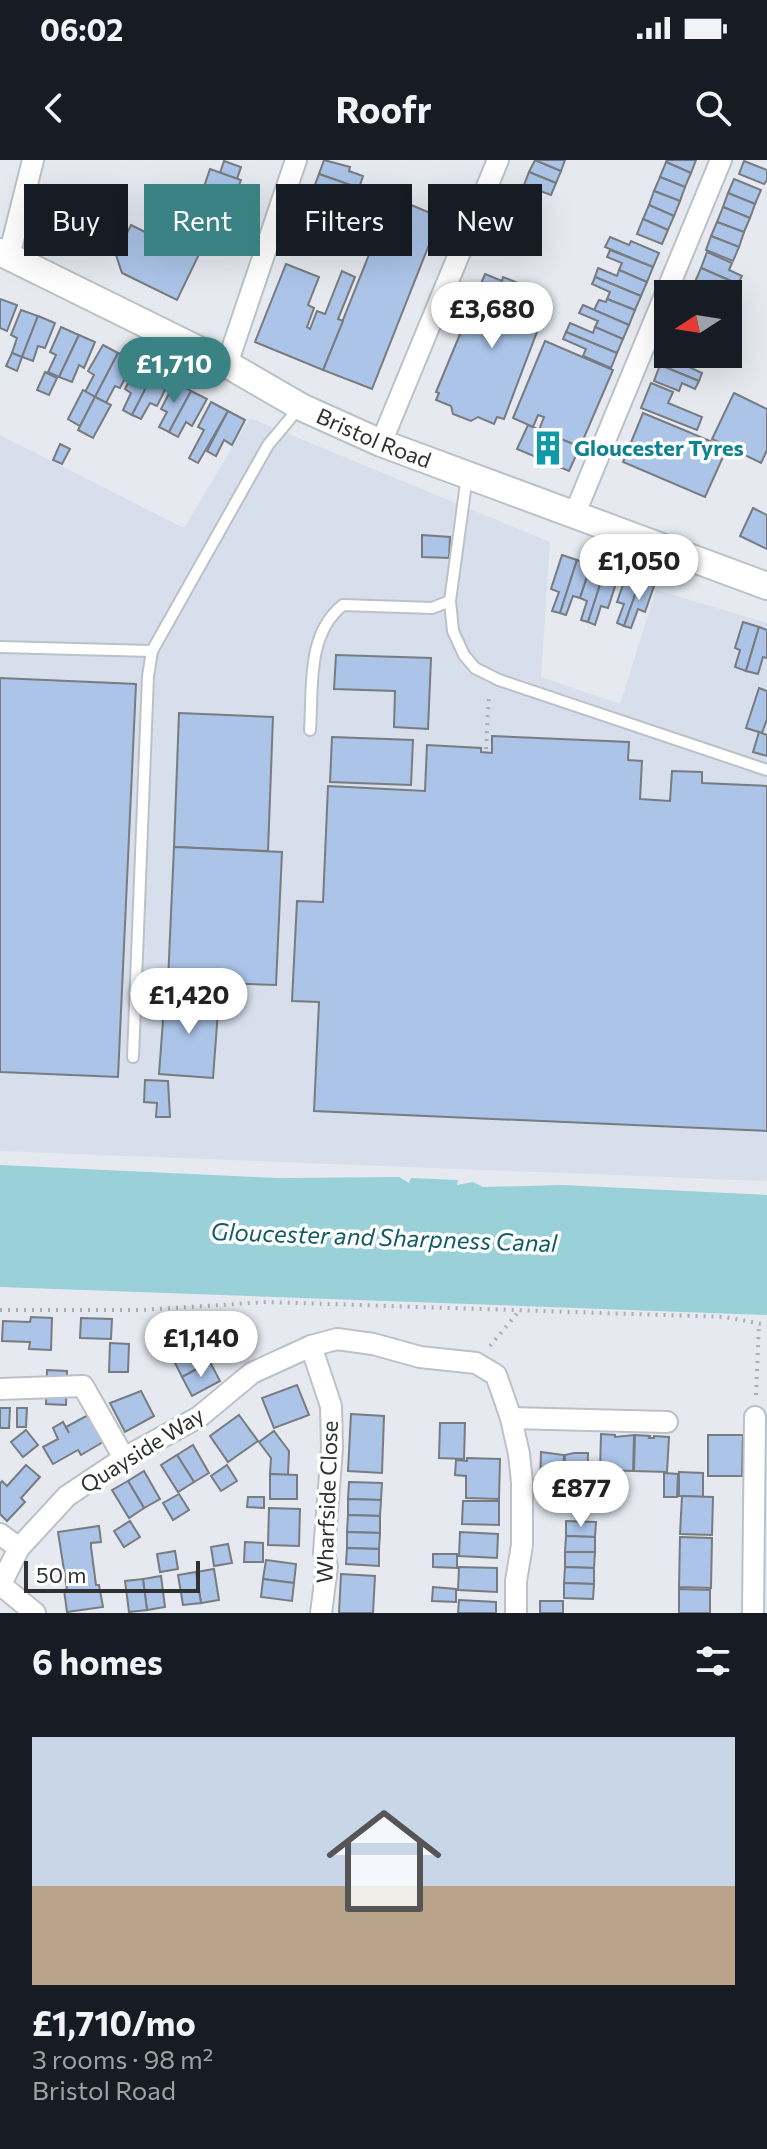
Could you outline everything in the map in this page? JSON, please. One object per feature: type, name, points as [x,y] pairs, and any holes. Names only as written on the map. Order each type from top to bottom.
[{"type":"street","points":[[4,254],[33,160]]},
{"type":"street","points":[[227,364],[296,160]]},
{"type":"street","points":[[381,443],[498,160]]},
{"type":"street","points":[[575,513],[721,160]]},
{"type":"street","name":"Bristol Road","points":[[4,254],[227,364],[301,407],[381,443],[767,586]]},
{"type":"street","name":"Quayside Way","points":[[0,1586],[19,1548],[67,1496],[124,1458],[199,1417],[252,1373],[311,1346],[337,1339],[373,1344],[420,1357],[476,1363]]},
{"type":"street","name":"Wharfside Close","points":[[311,1346],[331,1406],[332,1448],[324,1552],[327,1567],[321,1613]]},
{"type":"street","points":[[476,1363],[496,1375],[511,1418],[522,1482],[522,1545],[516,1581],[516,1613]]},
{"type":"street","points":[[0,1389],[83,1386],[124,1458]]},
{"type":"street","points":[[753,1613],[755,1417]]},
{"type":"street","points":[[511,1418],[667,1422]]},
{"type":"street","points":[[0,1534],[19,1548]]},
{"type":"street","points":[[0,1586],[35,1613]]},
{"type":"lane","points":[[133,1057],[147,692],[152,651],[268,445],[301,407]]},
{"type":"lane","points":[[467,474],[450,601],[453,631],[464,655],[475,668],[767,770]]},
{"type":"lane","points":[[310,730],[316,650],[321,631],[333,613],[343,605],[432,608],[450,601]]},
{"type":"lane","points":[[0,647],[152,651]]},
{"type":"path","points":[[486,749],[490,675]]},
{"type":"path","points":[[0,1310],[142,1310],[267,1302],[725,1317],[767,1325]]},
{"type":"path","points":[[476,1363],[520,1310]]},
{"type":"path","points":[[755,1417],[759,1323]]},
{"type":"shaded area","points":[[250,418],[550,542],[541,677],[620,704],[656,590],[767,623],[767,1181],[0,1151],[0,435],[184,528]]},
{"type":"water","name":"Gloucester and Sharpness Canal","points":[[0,1165],[278,1178],[399,1177],[409,1183],[411,1178],[458,1180],[457,1185],[473,1182],[483,1187],[563,1185],[767,1195],[767,1315],[0,1287]]},
{"type":"building","points":[[324,160],[350,167],[349,171],[363,176],[360,184],[348,184],[319,174]]},
{"type":"building","points":[[535,160],[561,171],[556,183],[529,172]]},
{"type":"building","points":[[535,160],[565,160],[561,171]]},
{"type":"building","points":[[667,160],[696,160],[691,173]]},
{"type":"building","points":[[224,161],[241,167],[237,179],[220,173]]},
{"type":"building","points":[[744,161],[767,170],[764,184],[739,174]]},
{"type":"building","points":[[666,162],[691,173],[685,187],[660,177]]},
{"type":"building","points":[[210,169],[241,180],[239,184],[205,184]]},
{"type":"building","points":[[529,172],[556,183],[551,195],[542,192],[542,184],[524,184]]},
{"type":"building","points":[[319,174],[348,184],[315,184]]},
{"type":"building","points":[[660,177],[685,187],[680,201],[654,191]]},
{"type":"building","points":[[734,179],[761,190],[755,204],[728,193]]},
{"type":"building","points":[[654,191],[680,201],[674,216],[649,205]]},
{"type":"building","points":[[728,193],[755,204],[750,218],[723,207]]},
{"type":"building","points":[[412,205],[428,212],[428,247],[372,389],[323,370],[368,256],[412,256]]},
{"type":"building","points":[[649,205],[674,216],[668,230],[643,219]]},
{"type":"building","points":[[723,207],[750,218],[744,232],[717,222]]},
{"type":"building","points":[[643,219],[668,230],[662,244],[637,234]]},
{"type":"building","points":[[717,222],[744,232],[739,247],[711,236]]},
{"type":"building","points":[[131,225],[144,232],[144,256],[198,256],[177,300],[122,273],[116,256],[128,256],[128,231]]},
{"type":"building","points":[[711,236],[739,247],[733,261],[706,250]]},
{"type":"building","points":[[610,237],[629,245],[631,241],[659,253],[653,267],[605,247]]},
{"type":"building","points":[[610,250],[653,267],[647,282],[619,270],[622,263],[607,257]]},
{"type":"building","points":[[707,252],[732,263],[729,270],[742,276],[740,280],[729,280],[701,268]]},
{"type":"building","points":[[286,264],[319,277],[308,305],[314,308],[307,327],[310,329],[317,311],[325,314],[342,271],[355,277],[338,319],[343,321],[323,370],[255,342]]},
{"type":"building","points":[[598,268],[617,276],[619,270],[647,282],[641,296],[595,277]]},
{"type":"building","points":[[701,268],[729,280],[696,280]]},
{"type":"building","points":[[485,274],[502,281],[503,277],[536,290],[534,294],[549,300],[504,419],[497,417],[494,424],[478,417],[471,421],[453,414],[451,406],[436,400],[439,393],[436,392]]},
{"type":"building","points":[[595,277],[641,296],[635,310],[607,299],[610,292],[592,284]]},
{"type":"building","points":[[0,299],[17,305],[7,331],[0,328]]},
{"type":"building","points":[[607,299],[635,310],[629,325],[594,310],[599,300],[606,302]]},
{"type":"building","points":[[583,305],[629,325],[623,339],[595,327],[598,321],[579,313]]},
{"type":"building","points":[[21,310],[38,316],[22,357],[12,353],[17,338],[11,335]]},
{"type":"building","points":[[38,316],[55,323],[45,348],[38,346],[33,361],[22,357]]},
{"type":"building","points":[[570,323],[593,333],[595,327],[623,339],[617,353],[566,332]]},
{"type":"building","points":[[61,327],[79,335],[59,377],[48,372],[56,355],[50,352]]},
{"type":"building","points":[[566,332],[617,353],[611,368],[583,356],[586,349],[563,339]]},
{"type":"building","points":[[79,335],[95,342],[84,368],[79,365],[72,382],[59,377]]},
{"type":"building","points":[[545,341],[613,370],[580,447],[539,430],[544,417],[538,415],[533,427],[513,418]]},
{"type":"building","points":[[103,345],[118,353],[95,397],[85,392],[94,375],[88,371]]},
{"type":"building","points":[[12,353],[22,357],[17,371],[6,366]]},
{"type":"building","points":[[118,353],[134,361],[120,388],[115,386],[106,403],[95,397]]},
{"type":"building","points":[[138,364],[154,372],[132,415],[123,410],[131,393],[125,389]]},
{"type":"building","points":[[659,368],[667,368],[699,381],[695,389],[682,383],[679,391],[654,381]]},
{"type":"building","points":[[667,368],[691,368],[702,373],[699,381]]},
{"type":"building","points":[[45,372],[57,378],[49,395],[37,390]]},
{"type":"building","points":[[154,372],[170,380],[157,406],[150,403],[141,419],[132,415]]},
{"type":"building","points":[[175,382],[191,391],[169,432],[159,427],[167,412],[161,409]]},
{"type":"building","points":[[651,383],[673,392],[668,403],[702,417],[697,430],[641,408]]},
{"type":"building","points":[[83,390],[95,397],[80,426],[68,419]]},
{"type":"building","points":[[191,391],[207,399],[192,426],[186,422],[178,437],[169,432]]},
{"type":"building","points":[[734,393],[767,409],[767,450],[761,463],[712,439]]},
{"type":"building","points":[[95,397],[111,405],[93,438],[78,430]]},
{"type":"building","points":[[211,402],[228,411],[198,463],[189,458],[204,430],[198,427]]},
{"type":"building","points":[[228,411],[245,420],[232,445],[224,440],[216,456],[207,451]]},
{"type":"building","points":[[643,413],[727,448],[705,497],[623,462]]},
{"type":"building","name":"Gloucester Tyres","points":[[528,425],[580,447],[569,471],[517,449]]},
{"type":"building","points":[[60,444],[70,449],[62,464],[53,460]]},
{"type":"building","points":[[753,508],[767,515],[767,549],[740,536]]},
{"type":"building","points":[[422,535],[450,537],[449,558],[422,557]]},
{"type":"building","points":[[562,555],[577,560],[560,613],[552,611],[559,592],[551,589]]},
{"type":"building","points":[[577,560],[591,565],[580,598],[573,596],[566,615],[560,613]]},
{"type":"building","points":[[591,565],[605,569],[588,622],[581,620],[587,601],[580,598]]},
{"type":"building","points":[[605,569],[619,574],[608,608],[601,606],[595,625],[588,622]]},
{"type":"building","points":[[626,576],[640,581],[624,626],[617,623],[624,604],[617,602]]},
{"type":"building","points":[[640,581],[654,586],[645,612],[638,609],[631,628],[624,626]]},
{"type":"building","points":[[743,622],[759,627],[746,671],[735,667],[740,650],[735,648]]},
{"type":"building","points":[[759,627],[767,630],[767,658],[763,657],[758,674],[746,671]]},
{"type":"building","points":[[336,655],[431,658],[428,729],[394,727],[395,691],[334,689]]},
{"type":"building","points":[[0,678],[136,684],[118,1077],[0,1072]]},
{"type":"building","points":[[759,688],[767,691],[767,719],[762,733],[746,728]]},
{"type":"building","points":[[179,713],[273,717],[268,851],[174,847]]},
{"type":"building","points":[[759,732],[767,735],[767,756],[753,752]]},
{"type":"building","points":[[492,736],[629,742],[628,760],[642,761],[640,799],[670,801],[672,771],[702,772],[702,783],[767,786],[767,1131],[314,1111],[319,1002],[292,1001],[297,901],[323,902],[328,786],[425,791],[427,745],[481,748],[481,752],[492,753]]},
{"type":"building","points":[[332,737],[413,740],[411,785],[330,782]]},
{"type":"building","points":[[174,847],[282,852],[276,985],[168,981]]},
{"type":"building","points":[[165,994],[219,998],[213,1078],[159,1074]]},
{"type":"building","points":[[145,1080],[168,1081],[170,1117],[156,1117],[157,1103],[144,1102]]},
{"type":"building","points":[[31,1317],[52,1318],[51,1350],[29,1349],[30,1342],[2,1341],[3,1321],[30,1322]]},
{"type":"building","points":[[81,1318],[112,1319],[111,1339],[80,1338]]},
{"type":"building","points":[[190,1323],[200,1343],[172,1357],[162,1338]]},
{"type":"building","points":[[110,1343],[129,1344],[128,1372],[109,1372]]},
{"type":"building","points":[[200,1343],[210,1362],[182,1377],[172,1357]]},
{"type":"building","points":[[210,1362],[220,1381],[192,1396],[182,1377]]},
{"type":"building","points":[[47,1370],[67,1371],[66,1405],[46,1404]]},
{"type":"building","points":[[297,1385],[309,1415],[274,1428],[262,1398]]},
{"type":"building","points":[[141,1391],[154,1416],[125,1432],[110,1403]]},
{"type":"building","points":[[0,1408],[10,1408],[9,1428],[0,1428]]},
{"type":"building","points":[[17,1408],[27,1408],[26,1427],[17,1427]]},
{"type":"building","points":[[351,1414],[384,1416],[382,1473],[348,1471]]},
{"type":"building","points":[[88,1415],[103,1442],[81,1455],[78,1450],[53,1464],[43,1447],[58,1439],[53,1428],[63,1422],[69,1433],[66,1427]]},
{"type":"building","points":[[239,1415],[258,1441],[228,1462],[210,1436]]},
{"type":"building","points":[[440,1423],[465,1423],[464,1459],[439,1458]]},
{"type":"building","points":[[26,1430],[38,1445],[23,1457],[11,1442]]},
{"type":"building","points":[[274,1431],[289,1451],[288,1475],[270,1474],[271,1458],[259,1442]]},
{"type":"building","points":[[601,1434],[615,1437],[634,1435],[633,1471],[600,1470]]},
{"type":"building","points":[[635,1435],[669,1437],[667,1472],[634,1471]]},
{"type":"building","points":[[708,1435],[743,1435],[742,1476],[708,1476]]},
{"type":"building","points":[[193,1445],[209,1473],[194,1482],[177,1455]]},
{"type":"building","points":[[541,1452],[564,1455],[563,1486],[540,1485]]},
{"type":"building","points":[[588,1453],[587,1487],[564,1486],[565,1455]]},
{"type":"building","points":[[177,1455],[194,1482],[178,1492],[161,1465]]},
{"type":"building","points":[[467,1458],[500,1459],[499,1499],[466,1498],[466,1476],[455,1475],[456,1460],[467,1461]]},
{"type":"building","points":[[26,1465],[40,1477],[21,1498],[25,1502],[7,1521],[0,1514],[0,1484],[2,1481],[7,1486]]},
{"type":"building","points":[[227,1465],[237,1481],[221,1491],[211,1476]]},
{"type":"building","points":[[144,1471],[160,1499],[144,1508],[128,1481]]},
{"type":"building","points":[[679,1472],[703,1473],[703,1497],[679,1496]]},
{"type":"building","points":[[586,1473],[599,1473],[598,1497],[585,1497]]},
{"type":"building","points":[[664,1473],[678,1474],[677,1497],[664,1497]]},
{"type":"building","points":[[270,1474],[297,1475],[297,1499],[270,1499]]},
{"type":"building","points":[[128,1481],[144,1508],[129,1518],[112,1490]]},
{"type":"building","points":[[349,1482],[382,1483],[381,1500],[348,1499]]},
{"type":"building","points":[[179,1494],[189,1510],[173,1520],[163,1503]]},
{"type":"building","points":[[682,1496],[713,1497],[712,1535],[680,1534]]},
{"type":"building","points":[[248,1497],[264,1497],[264,1508],[247,1507]]},
{"type":"building","points":[[348,1499],[381,1500],[380,1516],[348,1515]]},
{"type":"building","points":[[463,1501],[499,1501],[499,1525],[462,1524]]},
{"type":"building","points":[[269,1508],[300,1509],[299,1546],[268,1545]]},
{"type":"building","points":[[348,1515],[380,1516],[380,1533],[347,1532]]},
{"type":"building","points":[[130,1521],[140,1537],[124,1547],[114,1531]]},
{"type":"building","points":[[566,1521],[596,1522],[595,1537],[566,1536]]},
{"type":"building","points":[[99,1526],[101,1542],[91,1543],[91,1547],[96,1585],[99,1585],[103,1607],[67,1612],[64,1590],[67,1589],[58,1532]]},
{"type":"building","points":[[347,1532],[380,1533],[379,1549],[347,1548]]},
{"type":"building","points":[[460,1532],[498,1534],[497,1558],[459,1556]]},
{"type":"building","points":[[566,1536],[595,1537],[595,1552],[565,1552]]},
{"type":"building","points":[[680,1537],[712,1538],[711,1588],[679,1587]]},
{"type":"building","points":[[245,1542],[263,1543],[263,1562],[244,1562]]},
{"type":"building","points":[[228,1544],[232,1563],[214,1566],[211,1547]]},
{"type":"building","points":[[347,1548],[379,1549],[379,1566],[346,1564]]},
{"type":"building","points":[[175,1551],[178,1569],[160,1572],[157,1554]]},
{"type":"building","points":[[565,1552],[595,1552],[594,1568],[565,1567]]},
{"type":"building","points":[[433,1554],[457,1554],[457,1568],[433,1567]]},
{"type":"building","points":[[266,1560],[296,1564],[294,1583],[263,1579]]},
{"type":"building","points":[[459,1567],[497,1568],[497,1592],[458,1590]]},
{"type":"building","points":[[565,1567],[594,1568],[594,1584],[564,1583]]},
{"type":"building","points":[[214,1569],[219,1600],[201,1603],[196,1572]]},
{"type":"building","points":[[196,1572],[201,1603],[183,1605],[178,1575]]},
{"type":"building","points":[[341,1574],[375,1576],[373,1613],[339,1613]]},
{"type":"building","points":[[161,1576],[165,1607],[147,1610],[143,1579]]},
{"type":"building","points":[[143,1579],[147,1610],[129,1612],[125,1581]]},
{"type":"building","points":[[263,1579],[294,1583],[292,1601],[261,1597]]},
{"type":"building","points":[[564,1583],[594,1584],[593,1599],[564,1598]]},
{"type":"building","points":[[433,1587],[456,1589],[456,1602],[432,1601]]},
{"type":"building","points":[[679,1589],[710,1590],[710,1613],[679,1613]]},
{"type":"building","points":[[459,1600],[496,1602],[496,1613],[458,1613]]},
{"type":"building","points":[[540,1601],[563,1601],[563,1613],[540,1613]]},
{"type":"place","name":"Gloucester Tyres","points":[[548,448]]}]
